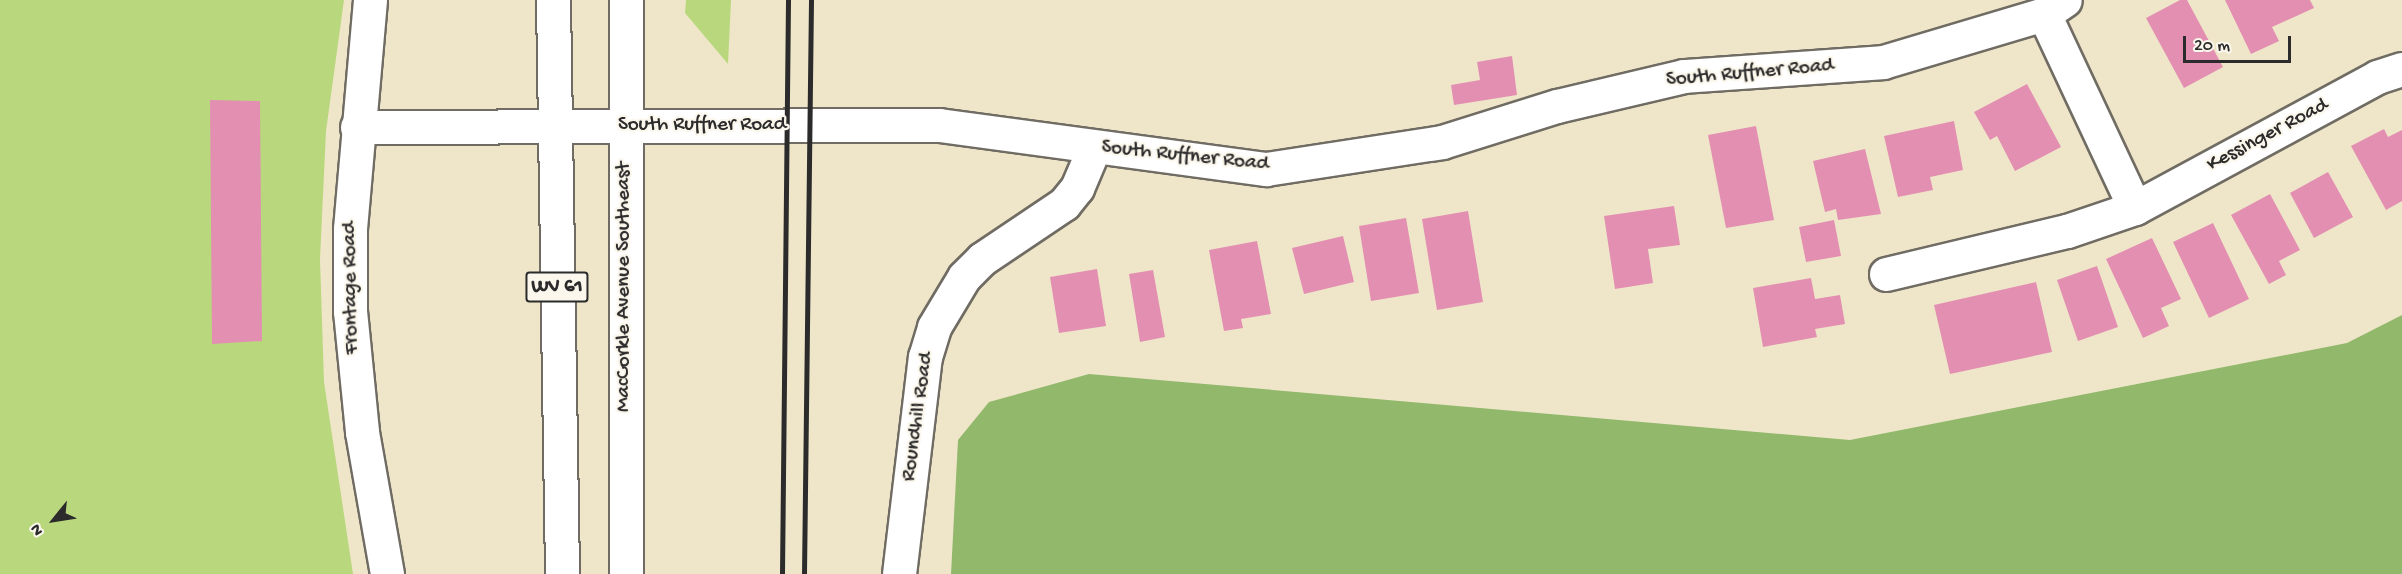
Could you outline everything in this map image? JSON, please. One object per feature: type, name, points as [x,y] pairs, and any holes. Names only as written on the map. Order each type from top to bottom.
[{"type":"street","name":"Frontage Road","points":[[370,0],[357,127],[351,322],[362,432],[387,574]]},
{"type":"street","name":"WV 61","points":[[553,0],[562,574]]},
{"type":"street","name":"MacCorkle Avenue Southeast","points":[[626,0],[624,126],[626,574]]},
{"type":"street","name":"South Ruffner Road","points":[[357,127],[939,125],[1094,148],[1266,169],[1442,142],[1557,106],[1684,76],[1883,62],[2054,7]]},
{"type":"street","points":[[2054,7],[2135,208]]},
{"type":"street","name":"Kessinger Road","points":[[1886,274],[2067,231],[2135,208],[2377,77],[2402,69]]},
{"type":"street","name":"Roundhill Road","points":[[899,574],[925,357],[934,327],[964,277],[982,259],[1064,204],[1077,188],[1094,148]]},
{"type":"green space","points":[[0,0],[344,0],[326,131],[320,259],[324,382],[353,574],[0,574]]},
{"type":"green space","points":[[686,0],[731,0],[728,64],[685,13]]},
{"type":"green space","points":[[2402,315],[2402,574],[951,574],[958,440],[989,402],[1089,374],[1850,440],[2347,343]]},
{"type":"building","points":[[2180,0],[2187,0],[2223,67],[2184,88],[2146,18]]},
{"type":"building","points":[[2225,0],[2310,0],[2314,8],[2272,27],[2279,41],[2251,54]]},
{"type":"building","points":[[1512,56],[1517,95],[1454,105],[1451,85],[1480,80],[1477,62]]},
{"type":"building","points":[[2027,84],[2061,147],[2015,171],[1997,136],[1990,140],[1974,112]]},
{"type":"building","points":[[210,100],[260,101],[262,341],[212,344]]},
{"type":"building","points":[[1954,121],[1963,170],[1930,177],[1933,190],[1898,197],[1884,136]]},
{"type":"building","points":[[1756,126],[1774,220],[1726,228],[1708,135]]},
{"type":"building","points":[[2384,129],[2388,137],[2402,130],[2402,201],[2386,210],[2351,146]]},
{"type":"building","points":[[1865,149],[1881,214],[1838,220],[1836,209],[1825,212],[1813,161]]},
{"type":"building","points":[[2328,172],[2353,217],[2314,238],[2290,193]]},
{"type":"building","points":[[2270,194],[2300,250],[2279,261],[2286,275],[2269,284],[2231,215]]},
{"type":"building","points":[[1674,206],[1680,245],[1648,249],[1653,283],[1615,289],[1604,216]]},
{"type":"building","points":[[1468,211],[1483,302],[1437,310],[1422,219]]},
{"type":"building","points":[[1406,218],[1419,293],[1371,301],[1359,226]]},
{"type":"building","points":[[1834,220],[1841,256],[1806,262],[1799,227]]},
{"type":"building","points":[[2213,223],[2249,299],[2209,318],[2173,242]]},
{"type":"building","points":[[1343,236],[1354,282],[1304,294],[1292,248]]},
{"type":"building","points":[[2152,238],[2181,299],[2161,308],[2169,326],[2143,338],[2106,259]]},
{"type":"building","points":[[1257,241],[1271,314],[1241,319],[1243,328],[1224,331],[1209,250]]},
{"type":"building","points":[[2097,266],[2118,327],[2078,341],[2057,280]]},
{"type":"building","points":[[1097,269],[1106,326],[1059,333],[1050,277]]},
{"type":"building","points":[[1153,270],[1165,337],[1140,342],[1129,274]]},
{"type":"building","points":[[1811,278],[1815,299],[1840,295],[1845,324],[1815,329],[1817,337],[1763,347],[1753,288]]},
{"type":"building","points":[[2036,282],[2052,352],[1950,374],[1934,305]]},
{"type":"railway","points":[[782,574],[788,0]]},
{"type":"railway","points":[[804,574],[811,0]]}]
